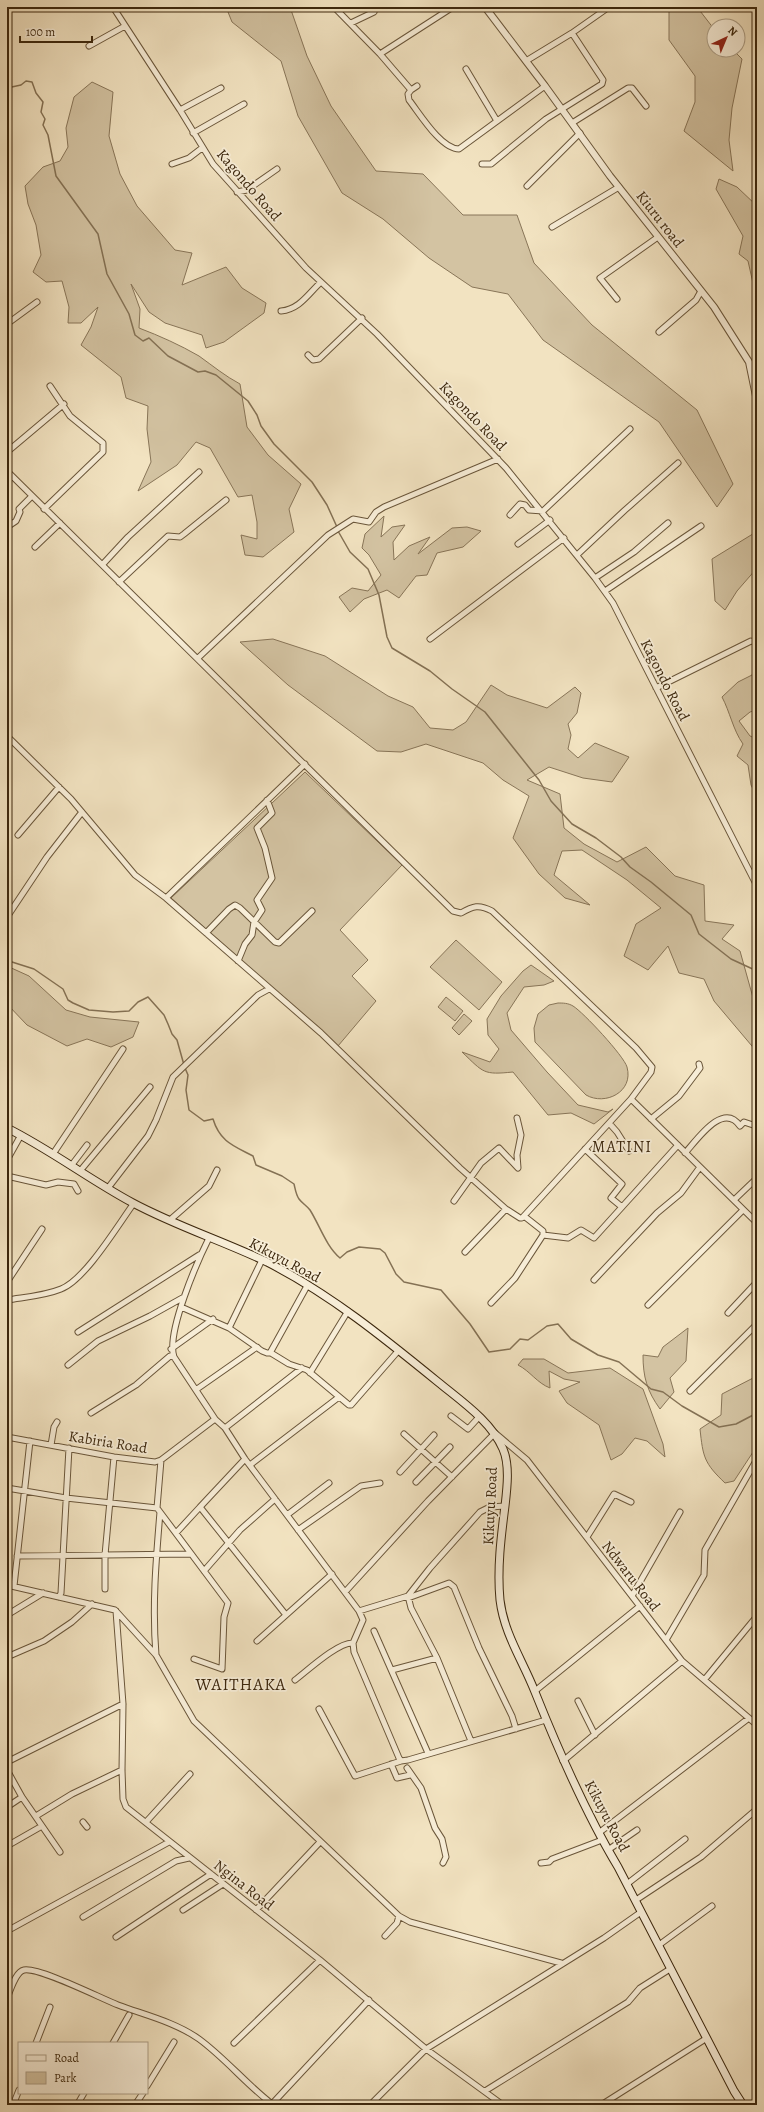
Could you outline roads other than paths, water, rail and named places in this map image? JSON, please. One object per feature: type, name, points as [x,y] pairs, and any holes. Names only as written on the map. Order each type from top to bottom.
[{"type":"main road","name":"Kikuyu Road","points":[[7,1128],[134,1203],[209,1238],[262,1260],[307,1286],[348,1312],[399,1350],[479,1417],[495,1433],[504,1451],[506,1476],[505,1506],[499,1566],[501,1603],[510,1638],[535,1691],[563,1761],[600,1832],[602,1840],[636,1900],[670,1969],[734,2091],[743,2105]]},
{"type":"street","name":"Kagondo Road","points":[[113,7],[213,164],[320,282],[362,318],[498,459],[543,511],[605,591],[757,886]]},
{"type":"street","points":[[334,7],[351,23],[360,36],[381,53],[411,90]]},
{"type":"street","points":[[381,53],[453,7]]},
{"type":"street","points":[[485,7],[526,61],[572,33],[609,7]]},
{"type":"street","points":[[351,23],[374,12]]},
{"type":"street","points":[[89,46],[125,26]]},
{"type":"street","points":[[482,164],[491,164],[509,148],[562,109],[602,84],[603,80],[572,33]]},
{"type":"street","name":"Kiuru road","points":[[526,61],[619,187],[701,291],[749,362],[757,401]]},
{"type":"street","points":[[466,70],[497,121]]},
{"type":"street","points":[[418,86],[411,90],[408,94],[409,100],[442,141],[454,149],[465,146],[545,86]]},
{"type":"street","points":[[180,110],[221,88]]},
{"type":"street","points":[[572,123],[628,88],[632,88],[646,106]]},
{"type":"street","points":[[193,133],[244,104]]},
{"type":"street","points":[[527,186],[580,133]]},
{"type":"street","points":[[172,164],[186,159],[202,148]]},
{"type":"street","points":[[237,192],[246,190],[277,169]]},
{"type":"street","points":[[552,227],[619,187]]},
{"type":"street","points":[[617,299],[600,278],[658,237]]},
{"type":"street","points":[[281,311],[297,306],[320,282]]},
{"type":"street","points":[[659,332],[696,300],[701,291]]},
{"type":"street","points":[[7,324],[37,302]]},
{"type":"street","points":[[308,355],[313,360],[319,359],[362,318]]},
{"type":"street","points":[[44,509],[103,452],[105,447],[91,431],[70,416],[64,404],[50,386]]},
{"type":"street","points":[[7,452],[64,404]]},
{"type":"street","points":[[510,515],[520,504],[525,505],[529,510],[543,511],[630,429]]},
{"type":"street","points":[[198,658],[328,535],[353,519],[369,522],[376,512],[384,507],[498,459]]},
{"type":"street","points":[[577,555],[678,463]]},
{"type":"street","points":[[103,564],[128,537],[199,472]]},
{"type":"street","points":[[7,480],[9,473],[44,509],[103,564],[119,582],[198,658],[453,911],[461,913],[476,906],[482,906],[492,911],[646,1058],[652,1067],[651,1072],[631,1099],[521,1219],[506,1209],[470,1178],[321,1033],[166,898],[135,875],[59,787],[7,736]]},
{"type":"street","points":[[7,527],[16,521],[20,512],[19,509],[32,496]]},
{"type":"street","points":[[119,582],[168,536],[180,537],[226,500]]},
{"type":"street","points":[[518,544],[550,520]]},
{"type":"street","points":[[595,578],[634,552],[668,523]]},
{"type":"street","points":[[35,547],[60,524]]},
{"type":"street","points":[[605,591],[701,526]]},
{"type":"street","points":[[430,639],[564,538]]},
{"type":"street","points":[[656,688],[730,650],[751,641],[757,643]]},
{"type":"street","points":[[166,898],[305,764]]},
{"type":"street","points":[[18,835],[59,787]]},
{"type":"street","points":[[238,961],[245,944],[252,935],[254,922],[262,910],[257,900],[272,878],[265,848],[257,828],[272,814],[267,800]]},
{"type":"street","points":[[7,917],[47,858],[82,812]]},
{"type":"street","points":[[206,933],[229,909],[235,905],[240,908],[274,942],[279,943],[312,911]]},
{"type":"street","points":[[258,994],[260,981]]},
{"type":"street","points":[[108,1188],[148,1136],[173,1077],[258,994],[269,989]]},
{"type":"street","points":[[53,1154],[123,1049]]},
{"type":"street","points":[[651,1119],[679,1096],[700,1068],[699,1064]]},
{"type":"street","points":[[80,1172],[150,1087]]},
{"type":"street","points":[[631,1099],[757,1223]]},
{"type":"street","points":[[685,1153],[714,1123],[727,1116],[736,1120],[740,1126],[744,1122],[752,1125]]},
{"type":"street","points":[[454,1201],[481,1163],[499,1148],[518,1168],[517,1155],[521,1135],[517,1118]]},
{"type":"street","points":[[609,1123],[617,1132],[628,1151]]},
{"type":"street","points":[[7,1160],[20,1135]]},
{"type":"street","points":[[71,1166],[87,1145]]},
{"type":"street","points":[[543,1235],[568,1238],[581,1230],[594,1238],[678,1145]]},
{"type":"street","points":[[585,1149],[622,1184],[611,1198],[622,1207]]},
{"type":"street","points":[[594,1280],[656,1213],[681,1193],[700,1167]]},
{"type":"street","points":[[170,1220],[209,1186],[217,1170]]},
{"type":"street","points":[[7,1176],[46,1185],[58,1182],[74,1184],[78,1192]]},
{"type":"street","points":[[734,1200],[757,1178]]},
{"type":"street","points":[[7,1300],[62,1289],[74,1280],[93,1260],[134,1203]]},
{"type":"street","points":[[465,1252],[506,1209]]},
{"type":"street","points":[[648,1305],[743,1210]]},
{"type":"street","points":[[491,1303],[525,1265],[543,1235],[544,1231],[541,1228],[524,1216]]},
{"type":"street","points":[[7,1282],[42,1229]]},
{"type":"street","points":[[209,1238],[199,1255],[184,1297],[171,1349],[174,1357],[215,1419],[225,1428],[245,1459],[359,1611],[363,1620],[353,1643],[354,1652],[401,1760]]},
{"type":"street","points":[[78,1332],[199,1255]]},
{"type":"street","points":[[228,1328],[262,1260]]},
{"type":"street","points":[[728,1313],[757,1282]]},
{"type":"street","points":[[270,1353],[307,1286]]},
{"type":"street","points":[[68,1365],[98,1342],[184,1297]]},
{"type":"street","points":[[181,1307],[213,1319],[259,1349],[270,1353],[289,1364],[302,1368],[349,1406],[399,1350]]},
{"type":"street","points":[[310,1373],[348,1312]]},
{"type":"street","points":[[171,1349],[213,1319]]},
{"type":"street","points":[[690,1392],[757,1324]]},
{"type":"street","points":[[197,1390],[257,1347],[259,1349]]},
{"type":"street","points":[[91,1413],[136,1385],[170,1356],[174,1357]]},
{"type":"street","points":[[225,1428],[302,1368]]},
{"type":"street","points":[[250,1465],[339,1398]]},
{"type":"street","points":[[451,1416],[468,1430],[479,1417]]},
{"type":"street","name":"Kabiria Road","points":[[7,1437],[114,1457],[155,1462],[160,1460],[215,1419]]},
{"type":"street","points":[[51,1445],[54,1427],[57,1422]]},
{"type":"street","points":[[345,1592],[495,1433]]},
{"type":"street","name":"Ndwaru Road","points":[[495,1433],[523,1454],[682,1661],[705,1679],[757,1725]]},
{"type":"street","points":[[404,1434],[452,1477]]},
{"type":"street","points":[[400,1472],[434,1435]]},
{"type":"street","points":[[14,1586],[26,1490],[30,1441]]},
{"type":"street","points":[[416,1482],[450,1447]]},
{"type":"street","points":[[59,1596],[61,1593],[69,1448]]},
{"type":"street","points":[[105,1589],[105,1555],[114,1457]]},
{"type":"street","points":[[176,1533],[245,1459]]},
{"type":"street","points":[[666,1640],[704,1575],[705,1550],[757,1459]]},
{"type":"street","points":[[156,1655],[154,1631],[160,1460]]},
{"type":"street","points":[[287,1515],[329,1483]]},
{"type":"street","points":[[298,1530],[361,1486],[380,1483]]},
{"type":"street","points":[[7,1488],[26,1490],[66,1498],[110,1502],[158,1510],[229,1604],[224,1617],[222,1669],[194,1659]]},
{"type":"street","points":[[587,1537],[614,1494],[631,1502]]},
{"type":"street","points":[[204,1571],[240,1530],[275,1499]]},
{"type":"street","points":[[408,1597],[430,1568],[480,1512],[490,1506],[505,1506]]},
{"type":"street","points":[[200,1507],[286,1615]]},
{"type":"street","points":[[632,1596],[680,1512]]},
{"type":"street","points":[[17,1556],[62,1554],[191,1554]]},
{"type":"street","points":[[257,1641],[332,1574]]},
{"type":"street","points":[[359,1611],[449,1583],[454,1587],[479,1648],[512,1716],[516,1729]]},
{"type":"street","points":[[7,1585],[115,1610],[156,1655],[194,1721],[399,1916],[410,1922],[561,1963]]},
{"type":"street","points":[[7,1615],[43,1593]]},
{"type":"street","points":[[408,1597],[411,1608],[437,1658],[471,1741]]},
{"type":"street","points":[[7,1657],[44,1641],[72,1622],[92,1604]]},
{"type":"street","points":[[535,1691],[640,1606]]},
{"type":"street","name":"Ngina Road","points":[[115,1610],[117,1614],[123,1704],[122,1770],[124,1803],[169,1842],[320,1960],[426,2049],[485,2091],[496,2103],[503,2105]]},
{"type":"street","points":[[705,1679],[757,1616]]},
{"type":"street","points":[[374,1630],[428,1753]]},
{"type":"street","points":[[295,1680],[327,1655],[348,1642],[353,1643]]},
{"type":"street","points":[[392,1670],[437,1658]]},
{"type":"street","points":[[563,1761],[682,1661]]},
{"type":"street","points":[[578,1701],[595,1735]]},
{"type":"street","points":[[7,1762],[123,1704]]},
{"type":"street","points":[[319,1709],[355,1776],[401,1760],[546,1720]]},
{"type":"street","points":[[600,1832],[749,1718]]},
{"type":"street","points":[[392,1764],[399,1779],[410,1774]]},
{"type":"street","points":[[407,1768],[419,1785],[435,1828],[442,1839],[446,1857],[442,1863]]},
{"type":"street","points":[[7,1770],[22,1797],[60,1852]]},
{"type":"street","points":[[36,1816],[72,1794],[122,1770]]},
{"type":"street","points":[[146,1822],[190,1774]]},
{"type":"street","points":[[7,1807],[22,1797]]},
{"type":"street","points":[[636,1900],[701,1857],[757,1809]]},
{"type":"street","points":[[83,1822],[87,1827]]},
{"type":"street","points":[[7,1846],[42,1826]]},
{"type":"street","points":[[608,1850],[637,1830]]},
{"type":"street","points":[[627,1884],[684,1839]]},
{"type":"street","points":[[541,1863],[549,1862],[552,1859],[602,1840]]},
{"type":"street","points":[[7,1932],[169,1842]]},
{"type":"street","points":[[256,1910],[320,1842]]},
{"type":"street","points":[[83,1917],[176,1861],[189,1858]]},
{"type":"street","points":[[116,1937],[211,1874]]},
{"type":"street","points":[[183,1910],[223,1884]]},
{"type":"street","points":[[659,1945],[712,1906]]},
{"type":"street","points":[[371,2104],[426,2049],[641,1912]]},
{"type":"street","points":[[385,1936],[396,1923],[399,1916]]},
{"type":"street","points":[[234,2044],[320,1960]]},
{"type":"street","points":[[485,2091],[628,2002],[640,1988],[670,1969]]},
{"type":"street","points":[[7,1998],[17,1975],[25,1970],[69,1983],[118,2005],[179,2027],[200,2040],[271,2105],[369,2000]]},
{"type":"street","points":[[36,2042],[50,2006]]},
{"type":"street","points":[[114,2042],[129,2016]]},
{"type":"street","points":[[601,2105],[707,2038]]},
{"type":"street","points":[[148,2084],[174,2042]]},
{"type":"street","points":[[14,2105],[18,2093]]},
{"type":"street","points":[[77,2105],[83,2094]]},
{"type":"street","points":[[135,2105],[142,2094]]},
{"type":"waterway","points":[[7,88],[21,85],[26,81],[32,82],[36,93],[43,102],[41,112],[45,119],[43,125],[48,135],[56,176],[98,234],[107,274],[129,314],[135,335],[143,341],[149,338],[168,356],[198,372],[205,371],[216,375],[248,401],[257,415],[261,426],[274,444],[312,482],[327,505],[337,527]]},
{"type":"waterway","points":[[338,531],[350,552],[368,569],[379,595],[387,637],[392,648],[430,671],[452,689],[485,712],[539,780],[551,801],[572,824],[596,838],[621,857],[630,867],[691,915],[699,934],[731,959],[757,971]]},
{"type":"waterway","points":[[7,958],[12,962],[34,969],[63,989],[68,1000],[89,1010],[113,1012],[129,1011],[138,1002],[148,997],[164,1015],[172,1034],[177,1040],[184,1065]]},
{"type":"waterway","points":[[185,1068],[188,1075],[186,1090],[189,1110],[204,1121],[213,1119],[216,1127],[224,1138],[234,1146],[253,1156],[256,1165],[282,1176],[294,1184],[298,1197],[310,1210],[327,1242],[340,1258],[347,1252],[359,1247],[380,1249],[385,1253],[396,1274],[404,1282],[441,1290],[470,1324],[489,1352],[510,1349],[520,1339],[528,1340],[547,1326],[558,1324],[571,1339],[598,1355],[619,1362],[651,1389],[663,1392],[682,1406],[719,1427],[736,1424],[757,1413]]},
{"type":"district","name":"MATINI","points":[[622,1147]]},
{"type":"district","name":"WAITHAKA","points":[[241,1684]]}]
